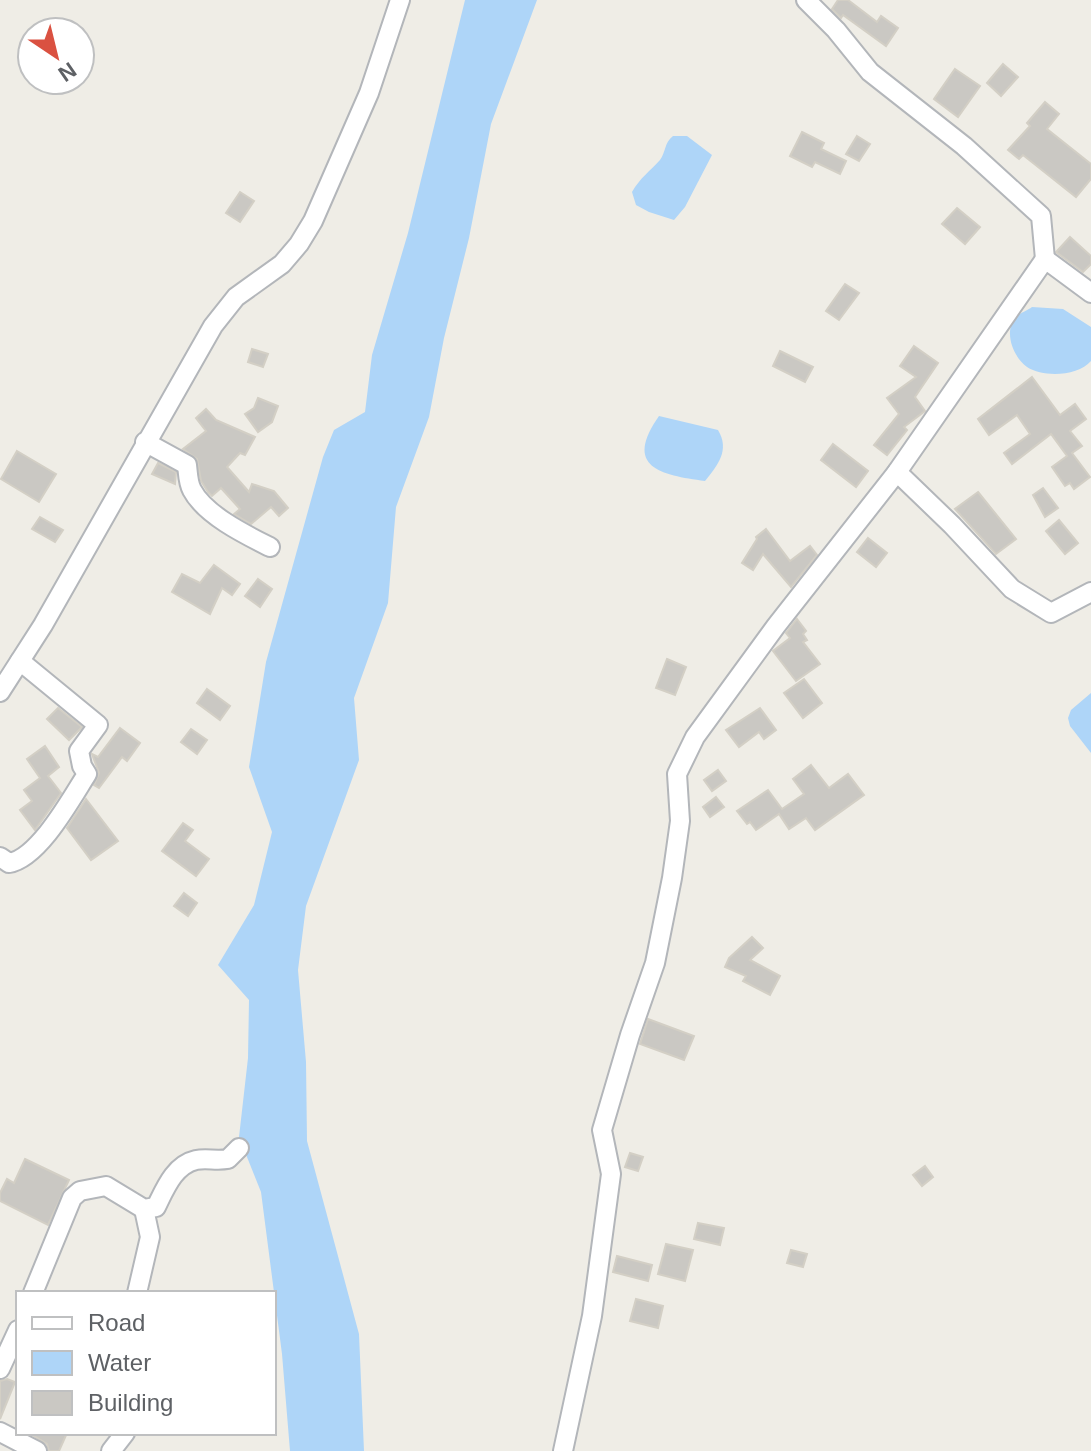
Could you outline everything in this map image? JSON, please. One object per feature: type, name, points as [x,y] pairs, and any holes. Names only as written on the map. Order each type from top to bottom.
[{"type":"street","points":[[0,692],[43,625],[213,326],[236,297],[282,264],[313,221],[369,93],[400,0]]},
{"type":"street","points":[[563,1451],[592,1316],[611,1174],[602,1130],[655,963],[680,821],[677,774],[695,737],[776,626],[897,472],[1045,259],[1041,216],[964,146],[870,72],[812,2]]},
{"type":"street","points":[[1045,259],[1091,293]]},
{"type":"street","points":[[145,442],[187,465],[190,488],[197,498],[239,532],[270,547]]},
{"type":"street","points":[[897,472],[1012,589],[1051,613],[1091,592]]},
{"type":"street","points":[[0,857],[9,863],[18,861],[36,846],[57,819],[87,774],[79,751],[98,725],[20,661]]},
{"type":"street","points":[[34,1291],[72,1198],[80,1191],[106,1186],[144,1209],[156,1207],[181,1167],[195,1160],[228,1159],[239,1148]]},
{"type":"street","points":[[137,1291],[150,1237],[144,1209]]},
{"type":"street","points":[[0,1369],[16,1334]]},
{"type":"street","points":[[0,1432],[37,1451]]},
{"type":"street","points":[[111,1451],[123,1435]]},
{"type":"water","points":[[465,0],[537,0],[491,124],[429,417],[396,507],[388,603],[354,698],[359,760],[306,906],[298,970],[306,1062],[307,1141],[359,1334],[364,1451],[290,1451],[276,1291],[261,1192],[239,1137],[248,1058],[249,1000],[218,965],[254,905],[272,832],[249,767],[266,662],[323,457],[334,430],[365,412],[372,355],[408,233]]},
{"type":"water","points":[[673,136],[687,136],[712,155],[685,207],[674,220],[636,205],[632,192],[660,160]]},
{"type":"water","points":[[1032,307],[1063,309],[1091,327],[1091,361],[1078,370],[1060,374],[1034,371],[1022,363],[1011,344],[1010,329],[1016,317]]},
{"type":"water","points":[[659,416],[718,430],[723,451],[705,481],[661,471],[646,457],[649,433]]},
{"type":"water","points":[[1091,693],[1091,753],[1070,726],[1068,718],[1071,710]]},
{"type":"building","points":[[838,0],[848,0],[877,22],[881,16],[898,28],[886,46],[843,15],[841,18],[832,9]]},
{"type":"building","points":[[1003,64],[1018,77],[1001,96],[987,83]]},
{"type":"building","points":[[955,69],[980,86],[958,117],[934,99]]},
{"type":"building","points":[[1045,102],[1059,114],[1047,129],[1091,164],[1091,179],[1076,197],[1023,155],[1019,159],[1008,150],[1030,126],[1027,123]]},
{"type":"building","points":[[802,132],[824,143],[821,149],[846,161],[840,174],[815,162],[812,167],[790,156]]},
{"type":"building","points":[[857,136],[870,144],[859,161],[846,154]]},
{"type":"building","points":[[240,192],[254,201],[240,222],[226,213]]},
{"type":"building","points":[[957,208],[980,227],[965,244],[942,224]]},
{"type":"building","points":[[1070,237],[1091,256],[1091,264],[1083,272],[1056,252]]},
{"type":"building","points":[[845,284],[859,293],[839,320],[826,311]]},
{"type":"building","points":[[914,346],[938,363],[915,397],[925,411],[904,427],[907,430],[887,455],[874,445],[899,414],[887,398],[916,377],[900,366]]},
{"type":"building","points":[[252,349],[268,354],[263,367],[248,362]]},
{"type":"building","points":[[780,351],[813,367],[805,382],[773,366]]},
{"type":"building","points":[[1032,377],[1060,415],[1075,404],[1086,419],[1070,431],[1082,446],[1072,453],[1090,477],[1074,489],[1070,483],[1065,486],[1052,467],[1067,456],[1051,434],[1012,464],[1004,453],[1030,434],[1017,415],[989,435],[978,419]]},
{"type":"building","points":[[258,398],[278,406],[272,422],[258,432],[245,414],[254,408]]},
{"type":"building","points":[[206,409],[216,420],[255,437],[245,455],[240,453],[227,467],[249,492],[252,484],[274,491],[288,508],[279,516],[271,507],[251,524],[234,514],[240,509],[221,488],[212,496],[208,492],[201,481],[197,459],[183,449],[206,431],[196,418]]},
{"type":"building","points":[[833,444],[868,471],[856,487],[821,460]]},
{"type":"building","points":[[17,451],[56,474],[39,502],[1,479]]},
{"type":"building","points":[[158,463],[176,472],[175,484],[152,474]]},
{"type":"building","points":[[1043,488],[1058,508],[1045,517],[1033,495]]},
{"type":"building","points":[[978,492],[1016,539],[996,554],[955,509]]},
{"type":"building","points":[[40,517],[63,530],[55,542],[32,529]]},
{"type":"building","points":[[1059,520],[1078,543],[1065,554],[1046,531]]},
{"type":"building","points":[[766,529],[790,561],[810,546],[817,555],[791,587],[763,554],[753,570],[742,563],[756,537]]},
{"type":"building","points":[[868,538],[887,553],[876,567],[857,552]]},
{"type":"building","points":[[214,565],[240,584],[232,595],[222,588],[210,614],[172,592],[182,574],[200,583]]},
{"type":"building","points":[[258,579],[272,589],[260,607],[245,596]]},
{"type":"building","points":[[797,619],[806,631],[803,634],[807,640],[803,642],[820,664],[796,681],[773,651],[790,638],[786,633]]},
{"type":"building","points":[[667,659],[686,667],[675,695],[656,688]]},
{"type":"building","points":[[804,679],[822,703],[803,718],[784,693]]},
{"type":"building","points":[[207,689],[230,706],[220,720],[197,703]]},
{"type":"building","points":[[58,708],[82,727],[69,740],[47,719]]},
{"type":"building","points":[[760,708],[776,730],[764,739],[759,732],[739,747],[726,730]]},
{"type":"building","points":[[120,728],[140,743],[127,761],[122,757],[99,788],[94,785],[99,773],[92,754],[98,757]]},
{"type":"building","points":[[191,729],[207,740],[197,754],[181,742]]},
{"type":"building","points":[[45,746],[59,767],[48,776],[61,793],[35,830],[20,810],[32,801],[24,790],[40,778],[27,759]]},
{"type":"building","points":[[811,765],[829,788],[848,774],[864,795],[815,830],[806,818],[789,829],[779,814],[756,830],[737,811],[768,790],[782,809],[804,794],[793,779]]},
{"type":"building","points":[[718,770],[726,781],[712,791],[704,780]]},
{"type":"building","points":[[716,797],[724,807],[710,817],[703,807]]},
{"type":"building","points":[[86,799],[118,841],[91,860],[67,828]]},
{"type":"building","points":[[183,823],[193,830],[185,841],[209,859],[196,876],[162,851]]},
{"type":"building","points":[[184,893],[197,903],[188,916],[174,906]]},
{"type":"building","points":[[752,937],[763,948],[750,960],[780,976],[770,995],[743,981],[746,976],[725,967],[729,958]]},
{"type":"building","points":[[648,1019],[694,1036],[684,1060],[640,1044]]},
{"type":"building","points":[[630,1153],[643,1157],[638,1171],[625,1167]]},
{"type":"building","points":[[25,1159],[69,1180],[48,1225],[0,1201],[0,1193],[7,1179],[14,1183]]},
{"type":"building","points":[[925,1166],[933,1177],[922,1186],[913,1175]]},
{"type":"building","points":[[698,1223],[724,1228],[720,1245],[694,1239]]},
{"type":"building","points":[[666,1244],[693,1250],[685,1281],[658,1274]]},
{"type":"building","points":[[791,1250],[807,1254],[803,1267],[787,1263]]},
{"type":"building","points":[[617,1256],[652,1265],[648,1281],[613,1272]]},
{"type":"building","points":[[636,1299],[663,1306],[658,1328],[630,1321]]},
{"type":"building","points":[[7,1379],[15,1382],[0,1419],[0,1381]]},
{"type":"building","points":[[66,1435],[59,1451],[49,1451],[47,1444],[34,1436]]}]
